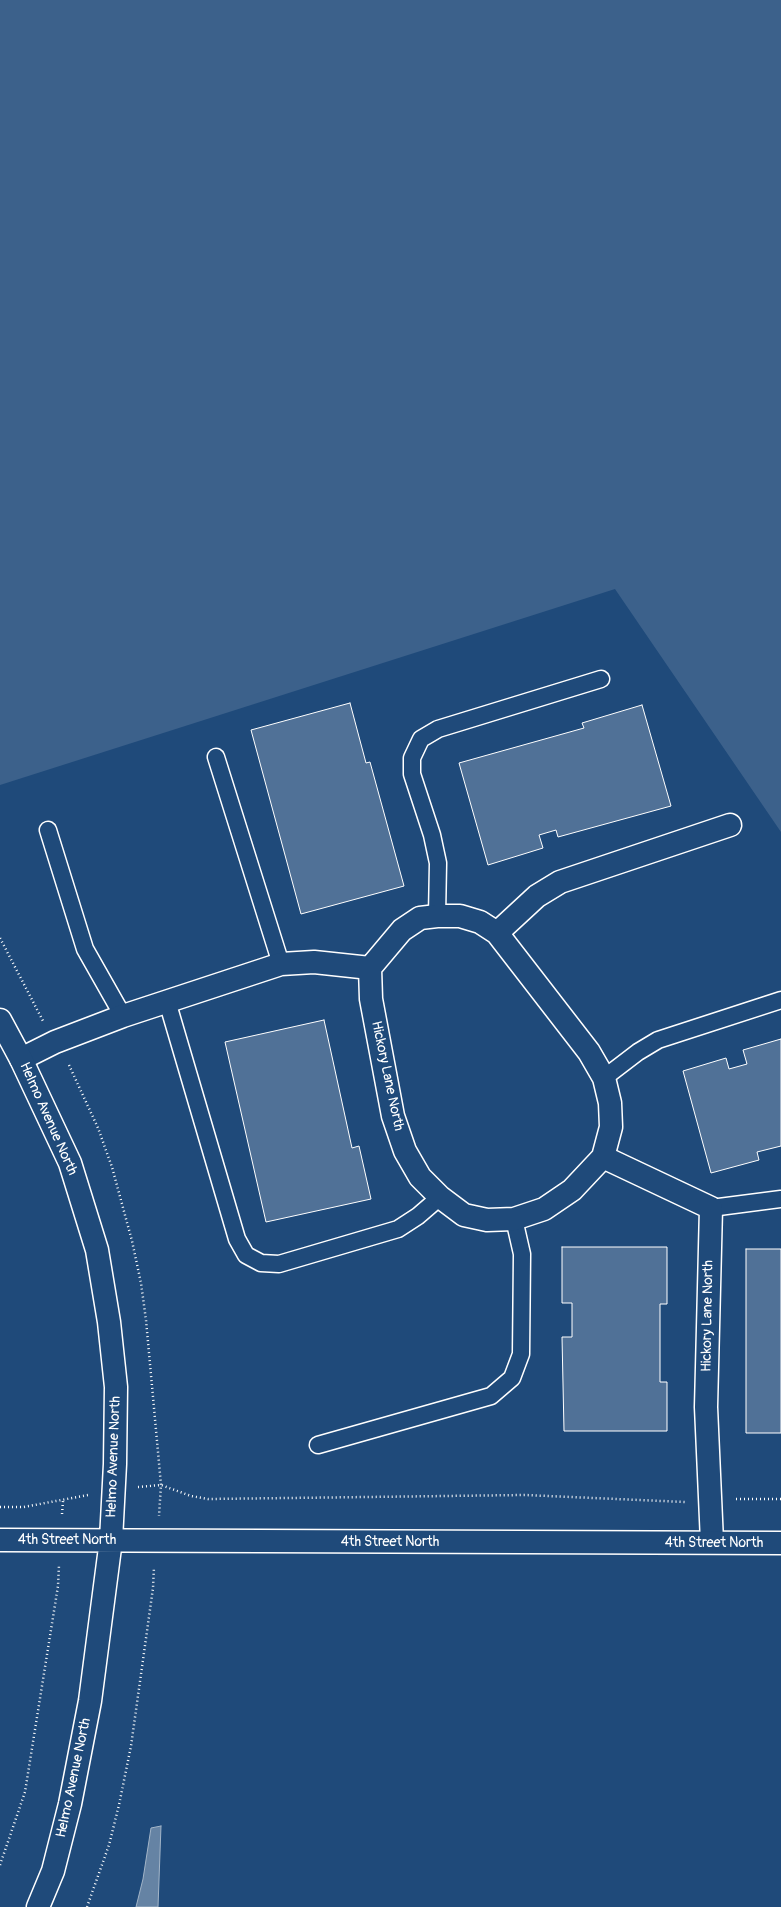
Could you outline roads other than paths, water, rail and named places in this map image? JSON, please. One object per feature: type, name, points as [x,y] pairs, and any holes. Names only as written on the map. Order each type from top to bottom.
[{"type":"street","points":[[497,933],[537,896],[560,882],[730,825]]},
{"type":"street","name":"Hickory Lane North","points":[[437,916],[460,916],[480,922],[497,933],[589,1052],[604,1078],[610,1103],[611,1127],[603,1157],[572,1190],[544,1209],[514,1219],[487,1220],[464,1215],[440,1197],[420,1177],[405,1152],[393,1116],[371,999],[370,968],[402,930],[420,918],[437,916]]},
{"type":"street","points":[[21,1059],[55,1042],[123,1016],[167,1000],[282,964],[314,962],[370,968]]},
{"type":"street","name":"Helmo Avenue North","points":[[0,1020],[21,1059],[70,1163],[97,1250],[109,1322],[116,1387],[112,1540],[90,1701],[70,1804],[53,1871],[38,1907]]},
{"type":"street","points":[[603,1157],[711,1208]]},
{"type":"street","name":"Hickory Lane North","points":[[711,1208],[706,1407],[712,1542]]},
{"type":"street","name":"4th Street North","points":[[0,1540],[781,1543]]},
{"type":"lane","points":[[437,916],[438,863],[432,836],[412,774],[412,758],[421,739],[438,728],[601,679]]},
{"type":"lane","points":[[216,757],[282,964]]},
{"type":"lane","points":[[48,830],[85,949],[123,1016]]},
{"type":"lane","points":[[167,1000],[236,1239],[246,1255],[261,1264],[279,1264],[390,1232],[398,1229],[418,1216],[440,1197]]},
{"type":"lane","points":[[604,1078],[638,1052],[658,1040],[781,1000]]},
{"type":"lane","points":[[711,1208],[781,1199]]},
{"type":"lane","points":[[318,1445],[491,1396],[512,1378],[521,1354],[522,1254],[514,1219]]}]
